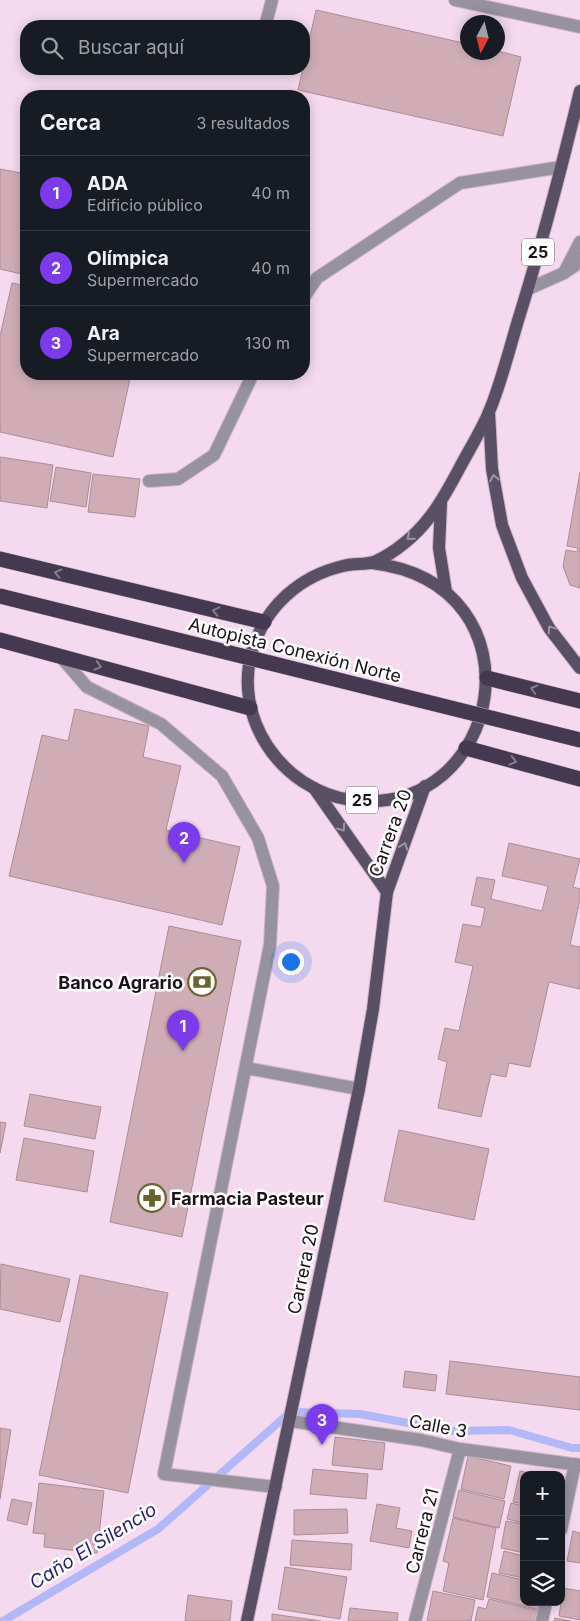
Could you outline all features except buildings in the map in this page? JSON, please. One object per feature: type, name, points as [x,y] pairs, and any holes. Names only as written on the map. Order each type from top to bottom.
[{"type":"highway","points":[[0,559],[264,622]]},
{"type":"highway","name":"Autopista Conexión Norte","points":[[0,596],[580,740]]},
{"type":"highway","points":[[0,640],[250,708]]},
{"type":"highway","points":[[487,678],[580,701]]},
{"type":"highway","points":[[466,748],[580,779]]},
{"type":"main road","name":"25","points":[[372,563],[411,537],[441,502],[489,412],[528,289],[562,167],[580,91]]},
{"type":"main road","points":[[489,412],[492,469],[506,534],[522,578],[549,628],[580,668]]},
{"type":"main road","name":"25","points":[[441,502],[439,548],[446,592]]},
{"type":"main road","name":"25","points":[[372,563],[389,565],[419,575],[446,592],[460,607],[475,631],[484,658],[487,678],[485,703],[478,726],[466,748],[441,776],[408,794],[370,801],[351,800],[314,788],[296,777],[280,763],[257,728],[250,708],[248,678],[252,649],[264,622],[279,601],[298,584],[321,572],[346,565],[372,563]]},
{"type":"main road","name":"Carrera 20","points":[[247,1621],[359,1089],[373,1009],[387,892],[425,786]]},
{"type":"main road","name":"Carrera 20","points":[[314,788],[387,892]]},
{"type":"street","points":[[267,20],[272,0]]},
{"type":"street","points":[[455,0],[580,27]]},
{"type":"street","points":[[310,288],[317,278],[460,183],[562,167]]},
{"type":"street","points":[[564,273],[580,242]]},
{"type":"street","points":[[528,289],[564,273],[580,262]]},
{"type":"street","points":[[149,481],[178,479],[214,455],[250,380]]},
{"type":"street","points":[[60,656],[87,687],[161,724],[222,776],[258,838],[273,886],[270,945],[164,1474],[276,1487]]},
{"type":"street","points":[[246,1068],[359,1089]]},
{"type":"street","name":"Calle 3","points":[[290,1420],[421,1440],[458,1449],[578,1465]]},
{"type":"street","name":"Carrera 21","points":[[415,1621],[458,1449]]},
{"type":"street","points":[[565,1516],[578,1465]]},
{"type":"street","points":[[542,1621],[545,1606]]},
{"type":"waterway","name":"Caño El Silencio","points":[[295,1412],[360,1414],[451,1431],[509,1430],[572,1448],[580,1448]]},
{"type":"waterway","name":"Caño El Silencio","points":[[3,1621],[158,1529],[287,1415]]},
{"type":"place","name":"Olímpica","points":[[184,863]]},
{"type":"place","name":"Banco Agrario","points":[[202,982]]},
{"type":"place","name":"ADA","points":[[183,1051]]},
{"type":"place","name":"Farmacia Pasteur","points":[[152,1198]]},
{"type":"place","name":"Ara","points":[[322,1445]]}]
